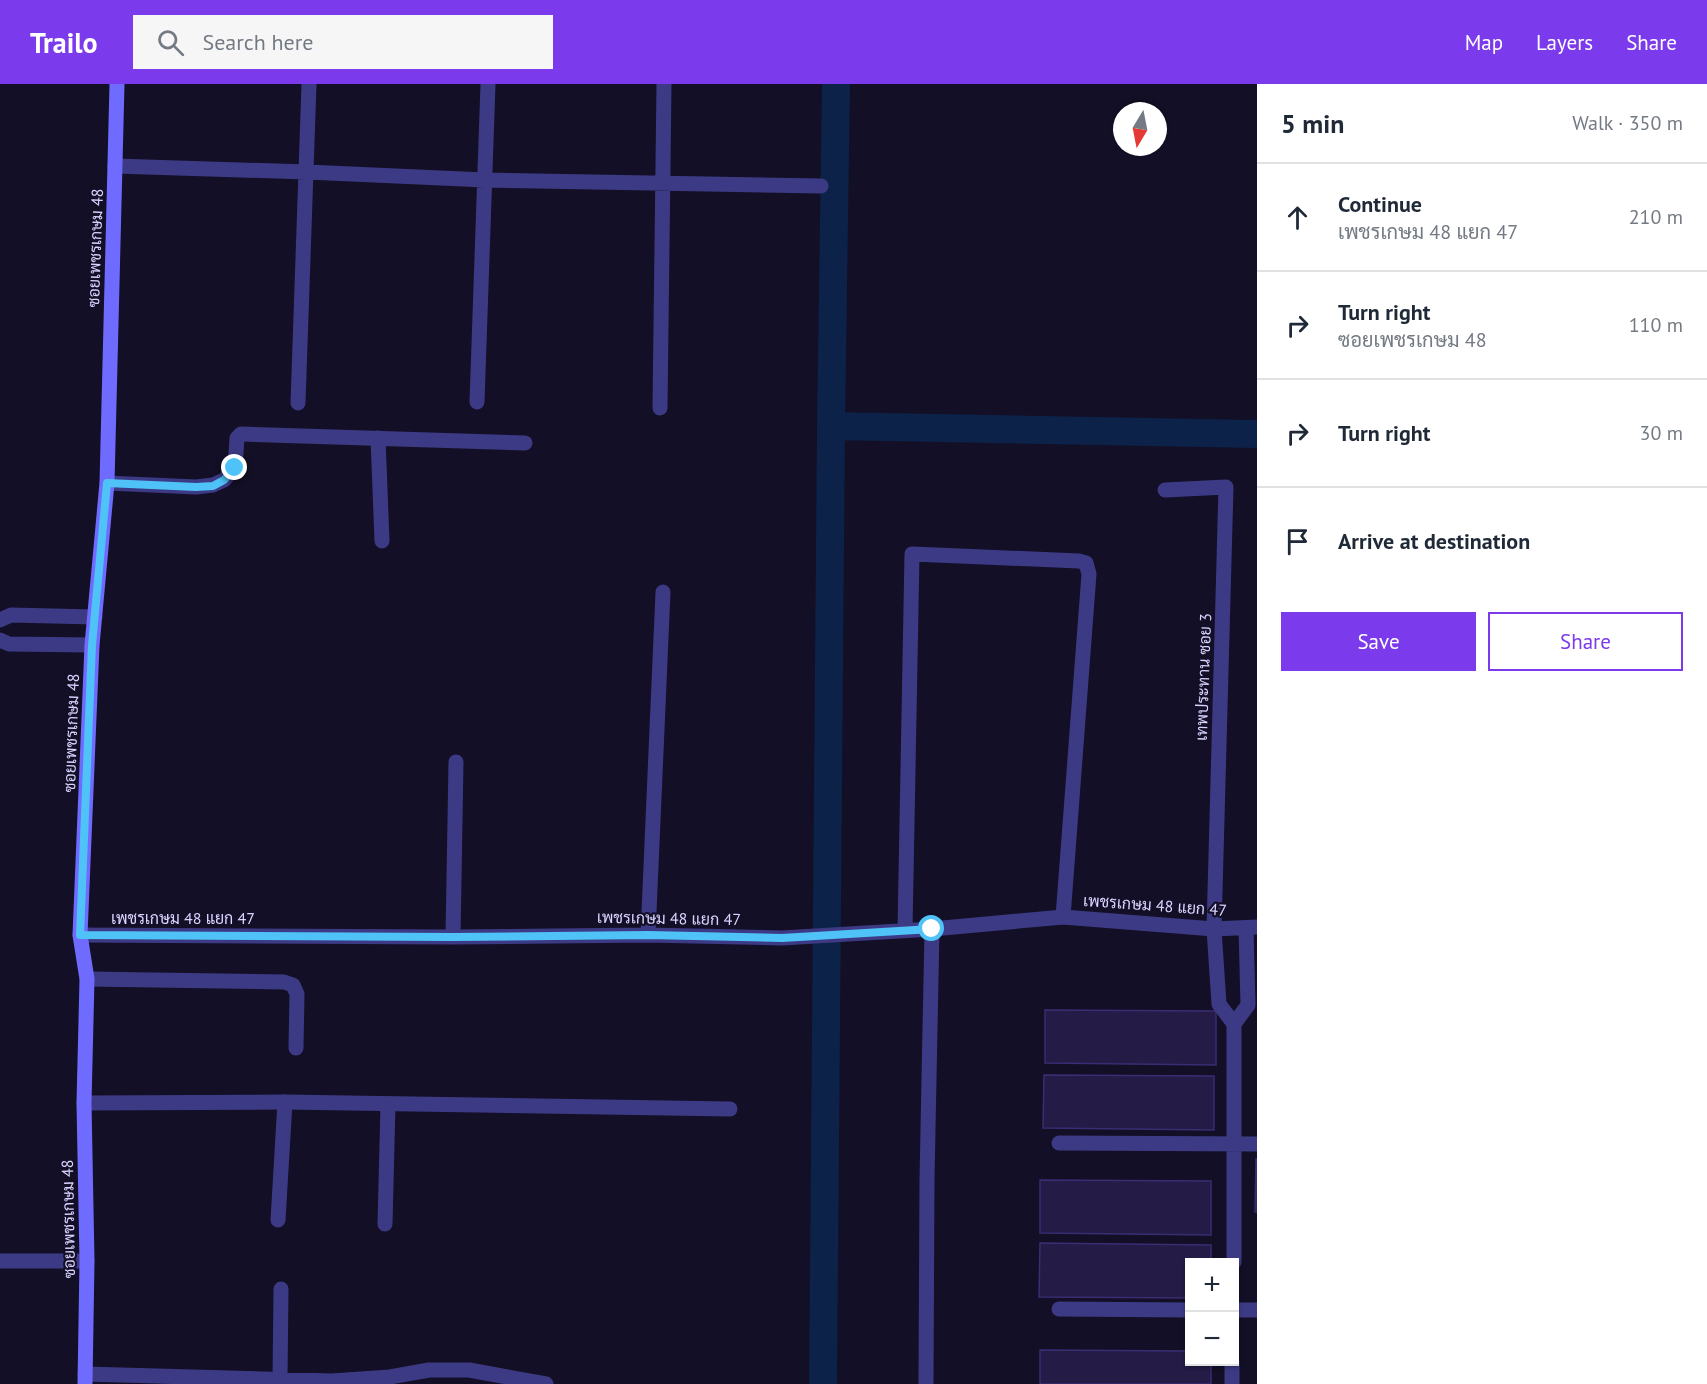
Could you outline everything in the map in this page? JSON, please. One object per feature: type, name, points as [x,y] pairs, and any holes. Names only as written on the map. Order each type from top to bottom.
[{"type":"street","name":"ซอยเพชรเกษม 48","points":[[85,1379],[87,1261],[84,1103],[87,979],[80,935],[92,645],[107,483],[117,84]]},
{"type":"street","points":[[298,403],[309,84]]},
{"type":"street","points":[[477,402],[488,84]]},
{"type":"street","points":[[660,408],[664,84]]},
{"type":"street","points":[[115,166],[485,180],[821,186]]},
{"type":"street","points":[[107,483],[213,486],[224,480],[235,468],[237,438],[241,434],[525,443]]},
{"type":"street","points":[[378,438],[382,542]]},
{"type":"street","name":"เทพประทาน ซอย 3","points":[[1165,490],[1226,487],[1214,929]]},
{"type":"street","points":[[905,930],[912,554],[1086,563],[1089,574],[1063,917]]},
{"type":"street","points":[[648,935],[663,592]]},
{"type":"street","points":[[0,620],[10,615],[95,617]]},
{"type":"street","points":[[0,640],[9,644],[92,645]]},
{"type":"street","points":[[453,937],[456,762]]},
{"type":"street","name":"เพชรเกษม 48 แยก 47","points":[[80,935],[453,937],[648,935],[782,938],[932,929],[1063,917],[1214,929],[1251,928]]},
{"type":"street","points":[[1234,1258],[1234,1024],[1248,1005],[1251,928]]},
{"type":"street","points":[[926,1384],[927,1167],[932,929]]},
{"type":"street","points":[[1214,929],[1219,1004],[1234,1024]]},
{"type":"street","points":[[87,979],[284,982],[293,985],[297,994],[296,1048]]},
{"type":"street","points":[[278,1220],[285,1102]]},
{"type":"street","points":[[84,1103],[285,1102],[730,1109]]},
{"type":"street","points":[[385,1224],[388,1104]]},
{"type":"street","points":[[1059,1143],[1257,1144]]},
{"type":"street","points":[[0,1261],[87,1261]]},
{"type":"street","points":[[280,1379],[281,1289]]},
{"type":"street","points":[[1059,1309],[1185,1310]]},
{"type":"street","points":[[1239,1310],[1257,1310]]},
{"type":"street","points":[[1232,1366],[1232,1384]]},
{"type":"street","points":[[85,1379],[352,1380],[390,1377],[429,1370],[469,1370],[546,1384]]},
{"type":"building","points":[[1045,1010],[1216,1011],[1216,1065],[1045,1063]]},
{"type":"building","points":[[1044,1075],[1214,1076],[1214,1130],[1043,1128]]},
{"type":"building","points":[[1256,1159],[1257,1212],[1255,1212]]},
{"type":"building","points":[[1040,1180],[1211,1181],[1211,1235],[1040,1233]]},
{"type":"building","points":[[1040,1243],[1211,1245],[1211,1258],[1185,1258],[1185,1298],[1039,1297]]},
{"type":"building","points":[[1040,1350],[1185,1351],[1185,1366],[1211,1366],[1211,1384],[1040,1384]]},
{"type":"waterway","points":[[831,426],[836,84]]},
{"type":"waterway","points":[[823,1384],[831,426],[1257,434]]},
{"type":"route","points":[[235,468],[224,480],[213,486],[107,483],[92,645],[80,935],[453,937],[648,935],[782,938],[932,929]]}]
